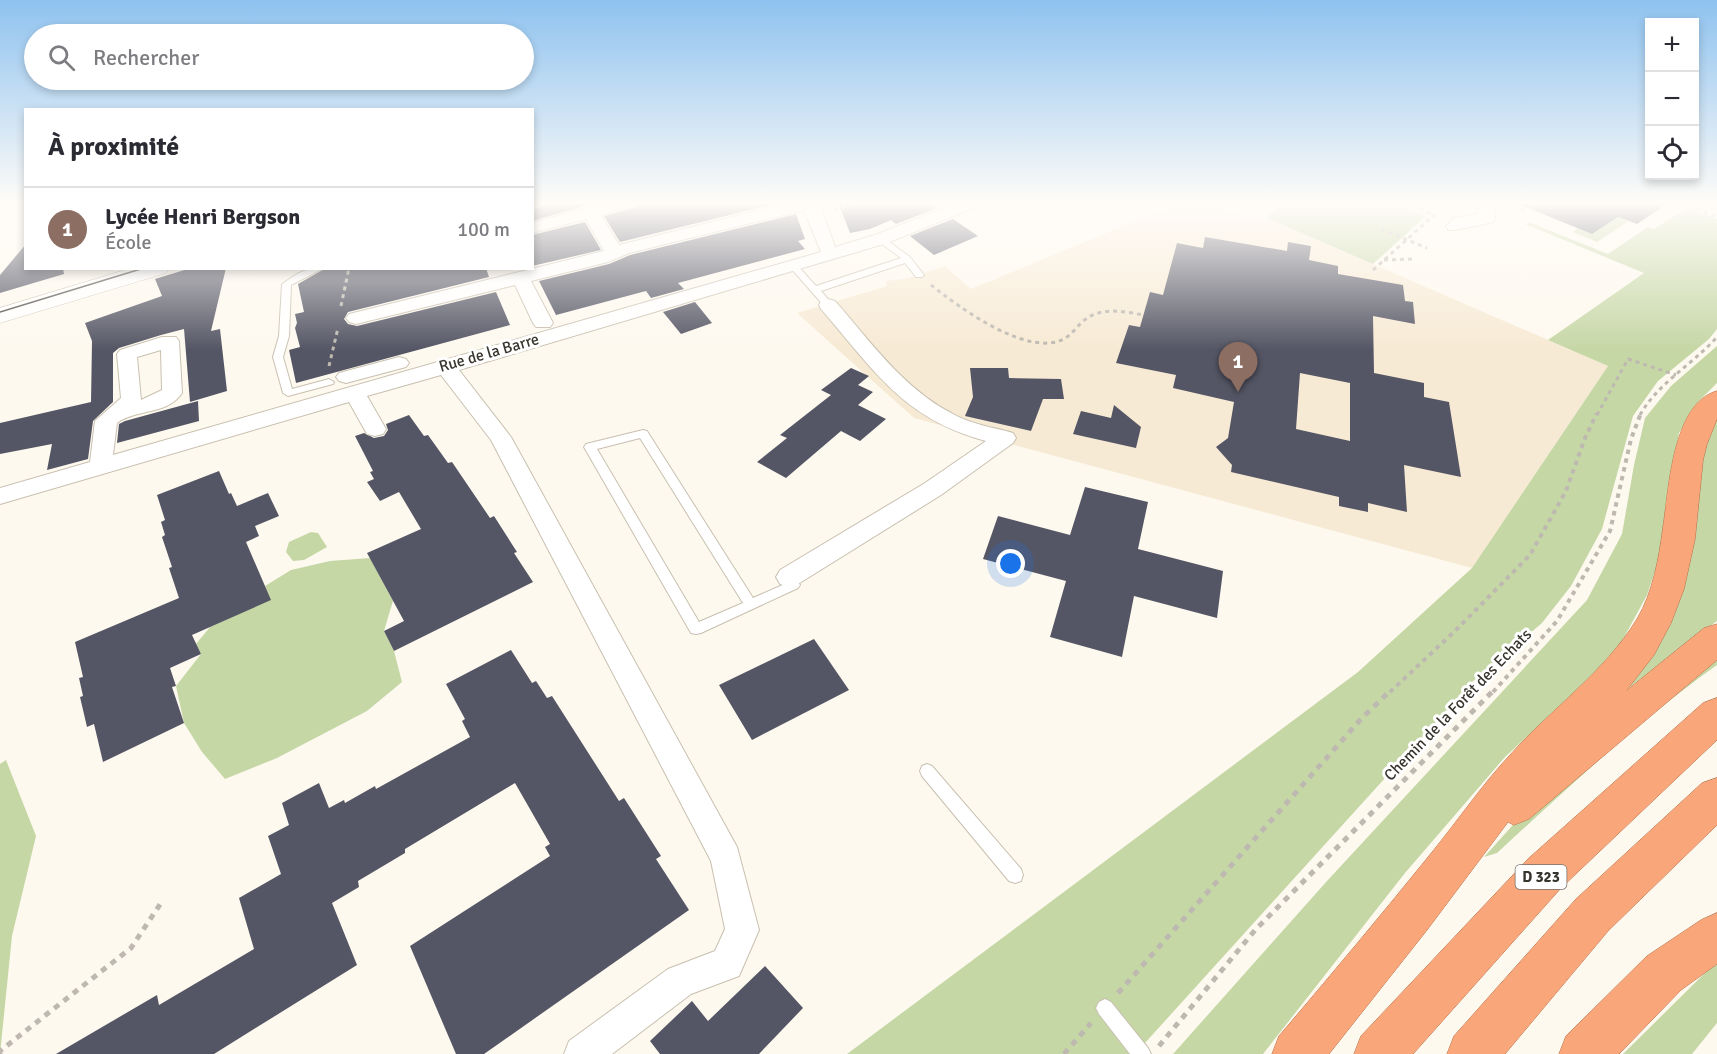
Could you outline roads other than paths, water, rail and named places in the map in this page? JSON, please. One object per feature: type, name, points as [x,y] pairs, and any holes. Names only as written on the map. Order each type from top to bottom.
[{"type":"highway","points":[[1297,1054],[1467,843],[1524,768],[1636,652],[1653,623],[1667,590],[1680,528],[1684,470],[1692,440],[1700,423],[1717,400]]},
{"type":"highway","points":[[1467,843],[1717,639]]},
{"type":"highway","name":"D 323","points":[[1379,1054],[1545,873],[1717,715]]},
{"type":"highway","points":[[1472,1054],[1592,915],[1717,797]]},
{"type":"highway","points":[[1584,1054],[1664,973],[1717,936]]},
{"type":"street","points":[[356,318],[602,258],[617,251]]},
{"type":"street","name":"Rue de la Barre","points":[[0,496],[101,466],[343,384],[445,366],[840,251]]},
{"type":"street","points":[[0,303],[108,270]]},
{"type":"street","points":[[0,316],[151,270]]},
{"type":"street","points":[[375,429],[343,384],[543,323],[713,277],[726,276],[736,282]]},
{"type":"street","points":[[522,278],[543,323]]},
{"type":"street","points":[[791,581],[933,489],[1005,438],[943,418],[924,406],[873,356],[822,297]]},
{"type":"street","points":[[445,366],[500,437],[726,858],[742,930],[727,964],[680,981],[582,1054]]},
{"type":"street","points":[[101,466],[106,421],[120,410]]},
{"type":"lane","points":[[897,251],[907,259],[919,275]]},
{"type":"lane","points":[[793,266],[822,297],[907,259]]},
{"type":"lane","points":[[315,270],[287,284],[284,336],[278,357],[288,393],[343,384]]},
{"type":"lane","points":[[751,605],[643,434],[590,447],[696,629],[751,605],[791,581]]},
{"type":"lane","points":[[927,771],[1016,875]]},
{"type":"lane","points":[[1105,1008],[1142,1054]]},
{"type":"tram line","points":[[0,312],[137,270]]},
{"type":"place","name":"Lycée Henri Bergson","points":[[1238,392]]}]
